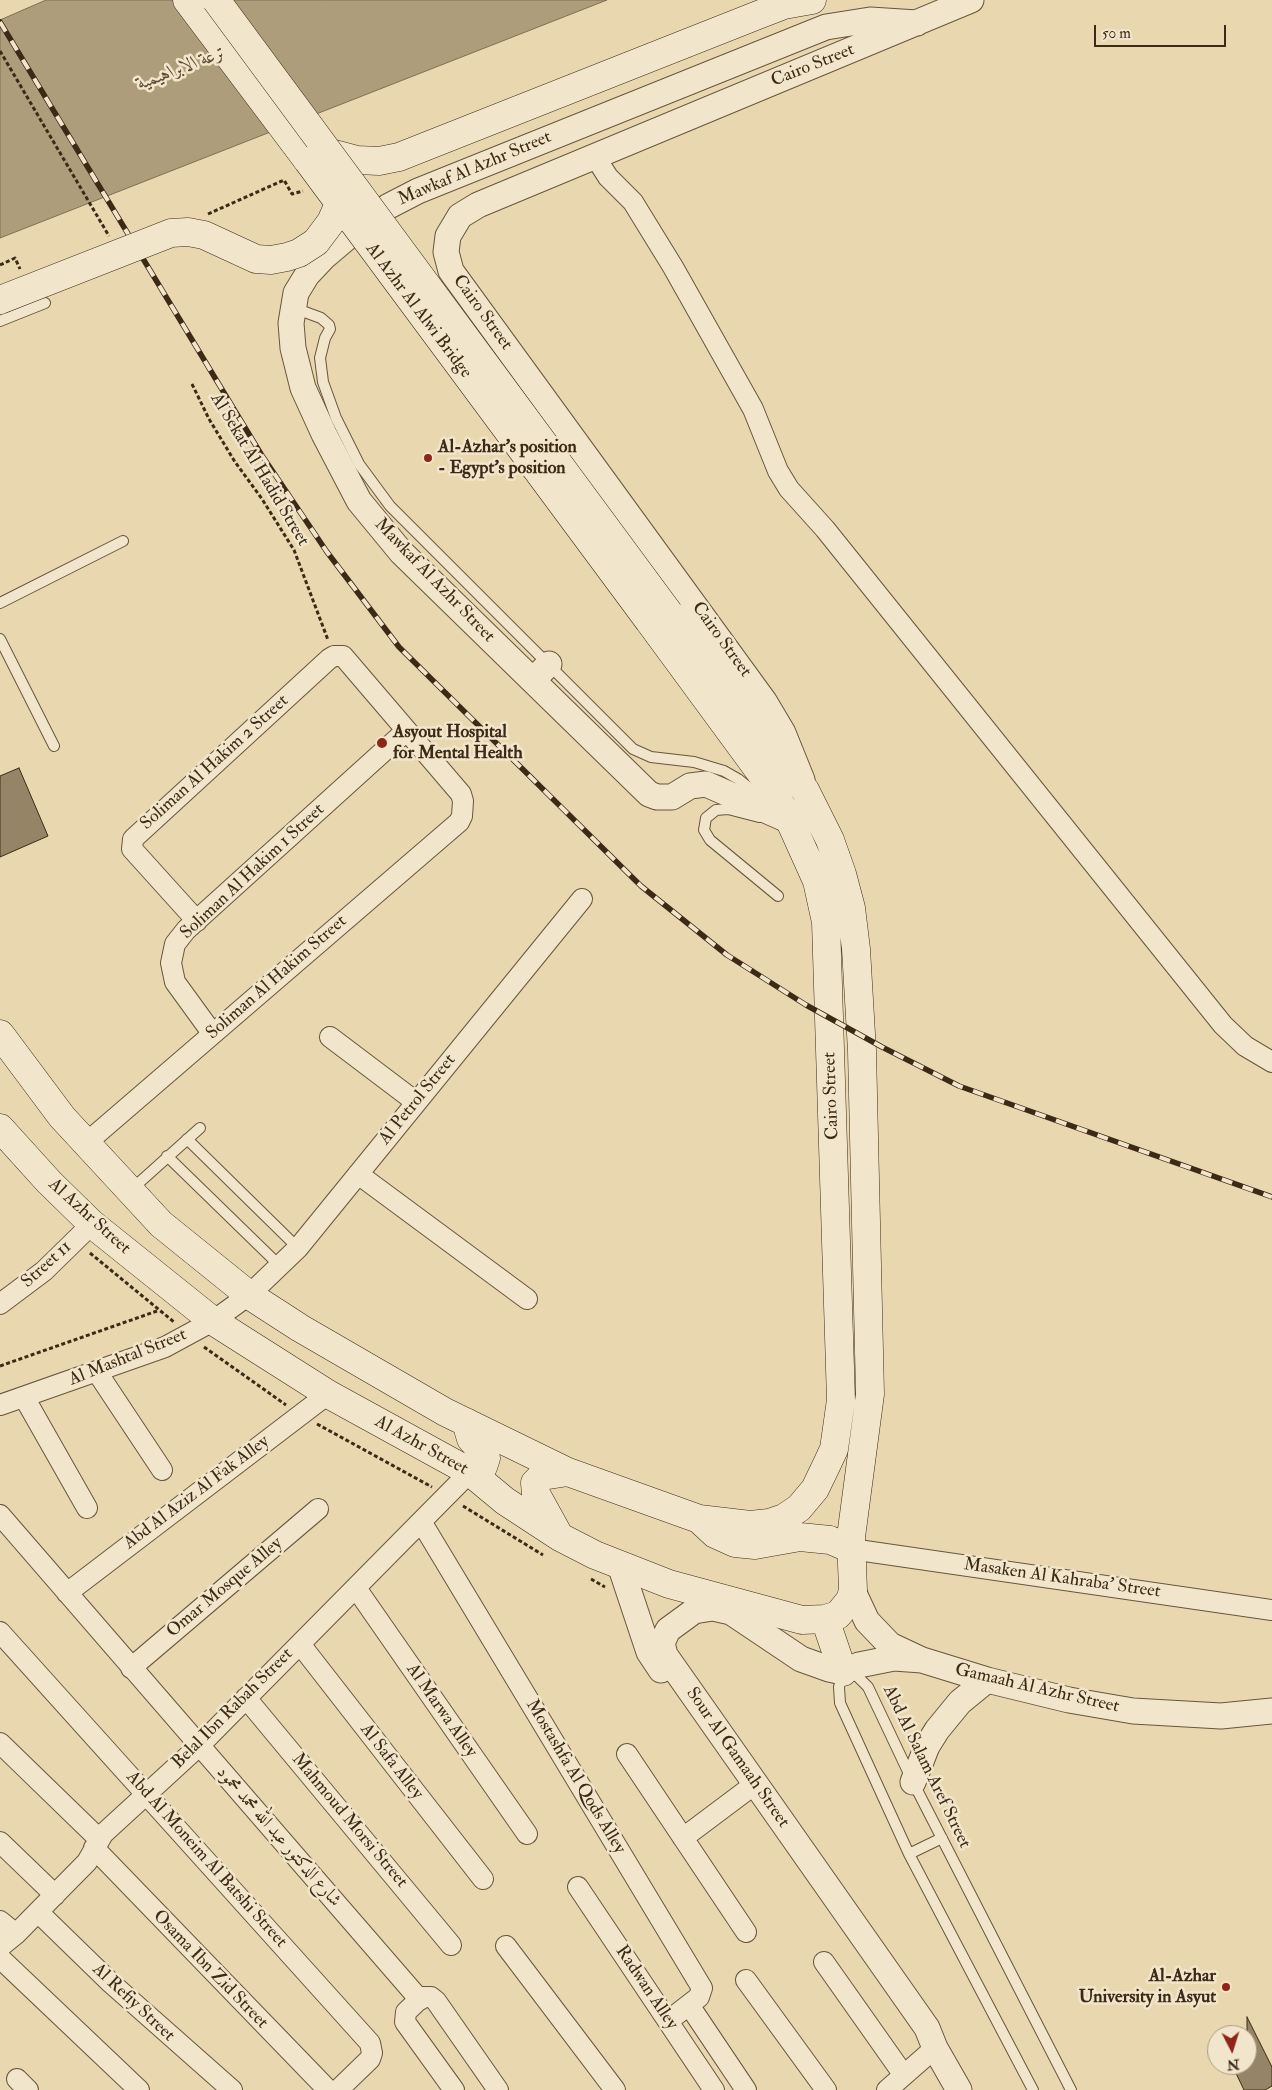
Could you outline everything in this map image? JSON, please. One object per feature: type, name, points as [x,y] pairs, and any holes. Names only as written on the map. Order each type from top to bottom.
[{"type":"main road","name":"Al Azhr Al Alwi Bridge","points":[[187,0],[339,204],[659,617]]},
{"type":"main road","name":"Al Azhr Al Alwi Bridge","points":[[216,0],[327,152],[659,617]]},
{"type":"main road","points":[[327,152],[357,160],[379,162],[399,157],[784,6],[812,0]]},
{"type":"main road","points":[[0,300],[171,233],[188,232],[204,235],[256,259],[271,260],[287,257],[299,253],[316,242],[331,222],[339,204]]},
{"type":"main road","name":"Cairo Street","points":[[659,617],[805,790],[830,840],[851,908],[856,949],[862,1051],[871,1354],[867,1432],[851,1549]]},
{"type":"main road","name":"Cairo Street","points":[[659,617],[771,787],[790,821],[817,882],[826,922],[840,1365],[838,1428],[834,1448],[815,1489],[799,1508],[784,1518],[769,1523],[750,1525],[699,1519]]},
{"type":"main road","points":[[0,1034],[42,1094],[85,1144],[168,1230],[249,1295],[351,1359],[466,1422],[568,1472],[699,1519],[715,1534],[735,1543],[755,1545],[800,1537],[830,1540],[851,1549],[853,1591],[850,1600],[838,1616],[825,1619],[843,1672]]},
{"type":"main road","name":"Al Azhr Street","points":[[0,1128],[49,1182],[92,1224],[213,1321],[328,1394],[470,1472],[512,1505],[560,1537],[620,1565],[669,1584],[791,1618],[825,1619]]},
{"type":"main road","points":[[466,1422],[471,1440],[486,1458],[483,1467],[475,1473],[470,1472]]},
{"type":"main road","points":[[560,1537],[538,1500],[535,1483],[542,1476],[568,1472]]},
{"type":"street","name":"Cairo Street","points":[[805,790],[796,761],[783,733],[764,701],[451,271],[446,252],[448,236],[460,216],[478,204],[971,0]]},
{"type":"street","name":"Mawkaf Al Azhr Street","points":[[790,821],[706,784],[690,786],[672,797],[657,797],[649,794],[541,672],[401,552],[381,512],[345,477],[303,388],[293,348],[291,323],[296,293],[307,275],[324,257],[364,223],[389,206],[418,191],[826,27],[870,20],[917,23]]},
{"type":"street","points":[[594,155],[608,177],[633,202],[673,267],[748,401],[778,471],[789,489],[825,529],[1223,1025],[1245,1046],[1272,1062]]},
{"type":"street","points":[[334,656],[343,656],[406,731]]},
{"type":"street","name":"Soliman Al Hakim 2 Street","points":[[196,921],[132,850],[131,842],[334,656]]},
{"type":"street","name":"Soliman Al Hakim Street","points":[[85,1144],[459,822],[464,810],[461,794],[406,731]]},
{"type":"street","name":"Soliman Al Hakim 1 Street","points":[[212,1033],[180,991],[172,972],[172,953],[175,944],[196,921],[406,731]]},
{"type":"street","name":"Al Petrol Street","points":[[249,1295],[298,1248],[582,899]]},
{"type":"street","points":[[330,1037],[416,1102]]},
{"type":"street","points":[[358,1174],[527,1299]]},
{"type":"street","name":"Street 11","points":[[0,1304],[44,1271],[92,1224]]},
{"type":"street","name":"Al Mashtal Street","points":[[0,1405],[165,1348],[213,1321],[249,1295]]},
{"type":"street","points":[[97,1372],[162,1470]]},
{"type":"street","name":"Abd Al Aziz Al Fak Alley","points":[[67,1593],[328,1394]]},
{"type":"street","points":[[24,1397],[87,1508]]},
{"type":"street","name":"Belal Ibn Rabah Street","points":[[0,1947],[16,1934],[87,1862],[96,1844],[147,1793],[199,1746],[422,1523],[470,1472]]},
{"type":"street","name":"Omar Mosque Alley","points":[[131,1668],[318,1509]]},
{"type":"street","name":"شارع الدكتور عبد الله محمد محمود","points":[[0,1515],[420,2000]]},
{"type":"street","name":"Mostashfa Al Qods Alley","points":[[422,1523],[702,1988],[701,1995],[668,2021]]},
{"type":"street","name":"Masaken Al Kahraba' Street","points":[[851,1549],[1272,1610]]},
{"type":"street","name":"Sour Al Gamaah Street","points":[[620,1565],[649,1652],[919,2034],[935,2048]]},
{"type":"street","name":"Al Marwa Alley","points":[[356,1588],[527,1834]]},
{"type":"street","name":"Gamaah Al Azhr Street","points":[[853,1591],[867,1621],[878,1634],[902,1652],[987,1680],[1068,1700],[1133,1711],[1193,1715],[1238,1714],[1270,1716]]},
{"type":"street","name":"Sour Al Gamaah Street","points":[[843,1672],[814,1665],[801,1659],[739,1616],[713,1608],[694,1611],[668,1630],[662,1644],[664,1655],[927,2028],[935,2048],[958,2090]]},
{"type":"street","name":"Abd Al Moneim Al Batshi Street","points":[[0,1632],[147,1793],[370,2043],[372,2053],[370,2059],[338,2090]]},
{"type":"street","name":"Al Safa Alley","points":[[300,1644],[482,1879]]},
{"type":"street","name":"Gamaah Al Azhr Street","points":[[843,1672],[876,1660],[922,1660]]},
{"type":"street","points":[[913,1782],[927,1746],[937,1730],[960,1702],[987,1680]]},
{"type":"street","name":"Mahmoud Morsi Street","points":[[246,1698],[451,1944]]},
{"type":"street","name":"Osama Ibn Zid Street","points":[[0,1743],[328,2090]]},
{"type":"street","points":[[627,1754],[746,1932]]},
{"type":"street","points":[[683,1838],[747,1790]]},
{"type":"street","points":[[0,1842],[55,1895]]},
{"type":"street","name":"Radwan Alley","points":[[578,1887],[714,2090]]},
{"type":"street","name":"Al Refiy Street","points":[[38,1912],[111,1983],[232,2090]]},
{"type":"street","points":[[0,1921],[16,1934]]},
{"type":"street","points":[[506,1946],[615,2090]]},
{"type":"street","points":[[0,1958],[139,2090]]},
{"type":"street","points":[[824,1962],[903,2074]]},
{"type":"street","points":[[746,1980],[826,2090]]},
{"type":"street","points":[[454,2090],[405,2022],[406,2012],[426,1997],[436,2001],[498,2090]]},
{"type":"street","points":[[689,2005],[746,2090]]},
{"type":"street","points":[[887,2090],[903,2074],[935,2048]]},
{"type":"lane","points":[[0,321],[45,303]]},
{"type":"lane","points":[[294,308],[321,318],[329,325],[330,330],[323,343],[320,358],[323,382],[336,418],[381,512]]},
{"type":"lane","points":[[0,604],[123,541]]},
{"type":"lane","points":[[0,639],[54,746]]},
{"type":"lane","points":[[0,663],[10,658]]},
{"type":"lane","points":[[541,672],[633,749],[651,757],[694,762],[724,770],[790,821]]},
{"type":"lane","points":[[778,896],[710,840],[704,825],[710,813],[722,808],[743,815],[790,821]]},
{"type":"lane","points":[[129,1191],[200,1128]]},
{"type":"lane","points":[[187,1139],[298,1248]]},
{"type":"lane","points":[[167,1156],[280,1266]]},
{"type":"lane","points":[[843,1672],[839,1687],[840,1703],[909,1854],[1033,2090]]},
{"type":"lane","name":"Abd Al Salam Aref Street","points":[[843,1672],[856,1675],[868,1687],[913,1782],[1071,2090]]},
{"type":"lane","points":[[909,1854],[942,1838]]},
{"type":"path","points":[[0,51],[110,237]]},
{"type":"path","points":[[201,217],[284,180],[292,194]]},
{"type":"path","points":[[0,264],[15,258],[21,272]]},
{"type":"path","name":"Al Sekat Al Hadid Street","points":[[192,384],[209,419],[235,462],[262,499],[294,550],[334,656]]},
{"type":"path","points":[[0,1366],[158,1311]]},
{"type":"water","name":"ترعة الابراهيمية","points":[[46,0],[607,0],[0,238],[0,20]]},
{"type":"building","points":[[19,768],[48,836],[0,857],[0,776]]},
{"type":"building","points":[[1247,2017],[1251,2025],[1247,2025]]},
{"type":"building","points":[[1257,2037],[1272,2067],[1272,2086],[1265,2090],[1244,2090],[1237,2075],[1257,2075]]},
{"type":"railway","points":[[0,22],[261,454],[327,552],[399,647],[641,886],[727,955],[806,1005],[882,1047],[959,1086],[1272,1197]]},
{"type":"place","name":"Al-Azhar's position - Egypt's position","points":[[428,458]]},
{"type":"place","name":"Asyout Hospital for Mental Health","points":[[382,743]]},
{"type":"place","name":"Al-Azhar University in Asyut","points":[[1226,1987]]}]
